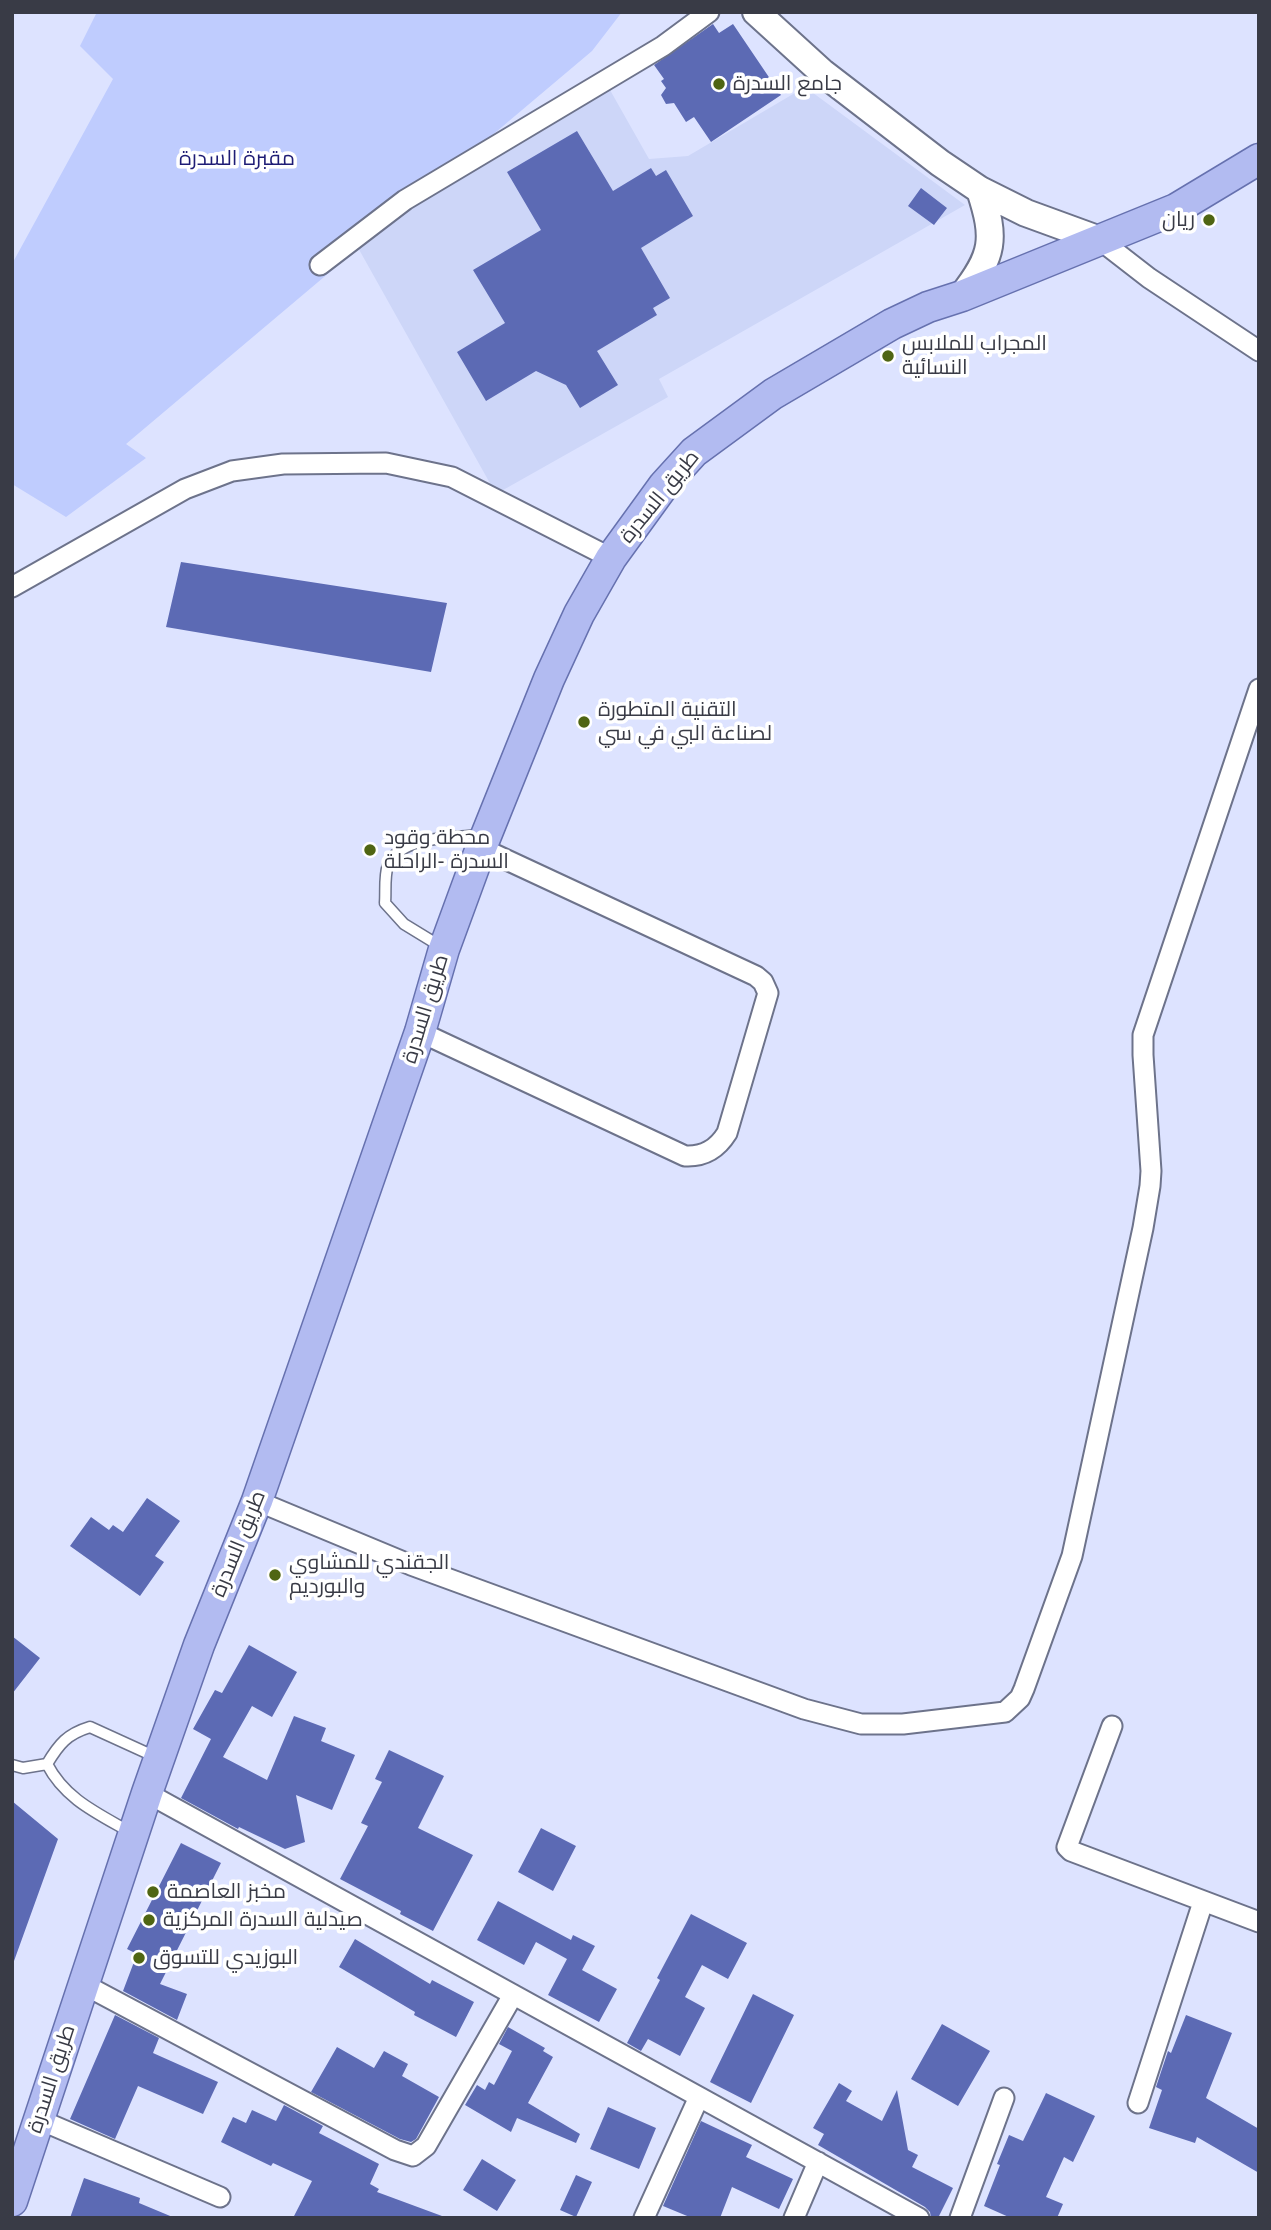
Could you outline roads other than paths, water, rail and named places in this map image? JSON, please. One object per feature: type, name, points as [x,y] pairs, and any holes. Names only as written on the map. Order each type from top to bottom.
[{"type":"main road","name":"طريق السدرة","points":[[12,2201],[147,1793],[199,1645],[257,1501],[420,1032],[444,949],[549,679],[579,614],[611,558],[664,485],[694,452],[773,394],[892,324],[928,307],[962,296],[1176,209],[1259,159]]},
{"type":"street","points":[[320,265],[405,200],[663,46],[709,12]]},
{"type":"street","points":[[756,12],[823,73],[940,163],[981,190],[1026,213],[1100,240],[1149,278],[1259,351]]},
{"type":"street","points":[[962,296],[981,272],[989,247],[990,220],[981,190]]},
{"type":"street","points":[[12,587],[185,489],[232,471],[283,464],[386,463],[452,477],[611,558]]},
{"type":"street","points":[[257,1501],[411,1564],[804,1709],[860,1724],[892,1724],[993,1714],[1012,1708],[1024,1689],[1072,1556],[1143,1228],[1151,1171],[1143,1035],[1259,689]]},
{"type":"street","points":[[420,1032],[685,1156],[698,1156],[714,1149],[727,1133],[768,993],[763,982],[757,976],[484,841]]},
{"type":"street","points":[[1112,1726],[1067,1847],[1070,1851],[1259,1922]]},
{"type":"street","points":[[147,1793],[919,2218]]},
{"type":"street","points":[[1138,2103],[1203,1902]]},
{"type":"street","points":[[83,1984],[395,2150],[413,2156],[426,2146],[513,1995]]},
{"type":"street","points":[[644,2218],[699,2097]]},
{"type":"street","points":[[960,2218],[1004,2098]]},
{"type":"street","points":[[40,2120],[220,2197]]},
{"type":"street","points":[[794,2218],[818,2162]]},
{"type":"lane","points":[[444,949],[404,925],[385,903],[387,867],[397,852],[421,842],[484,841]]},
{"type":"lane","points":[[12,1765],[23,1768],[47,1764],[60,1744],[77,1730],[90,1727],[159,1759]]},
{"type":"lane","points":[[47,1764],[55,1780],[68,1793],[89,1809],[134,1834]]},
{"type":"place","name":"جامع السدرة","points":[[719,84]]},
{"type":"place","name":"ريان","points":[[1209,220]]},
{"type":"place","name":"المجراب للملابس النسائية","points":[[888,356]]},
{"type":"place","name":"التقنية المتطورة لصناعة البي في سي","points":[[584,722]]},
{"type":"place","name":"محطة وقود السدرة -الراحلة","points":[[370,850]]},
{"type":"place","name":"الجقندي للمشاوي والبورديم","points":[[275,1575]]},
{"type":"place","name":"مخبز العاصمة","points":[[153,1892]]},
{"type":"place","name":"صيدلية السدرة المركزية","points":[[149,1920]]},
{"type":"place","name":"البوزيدي للتسوق","points":[[139,1958]]},
{"type":"park label","name":"مقبرة السدرة","points":[[237,159]]}]
